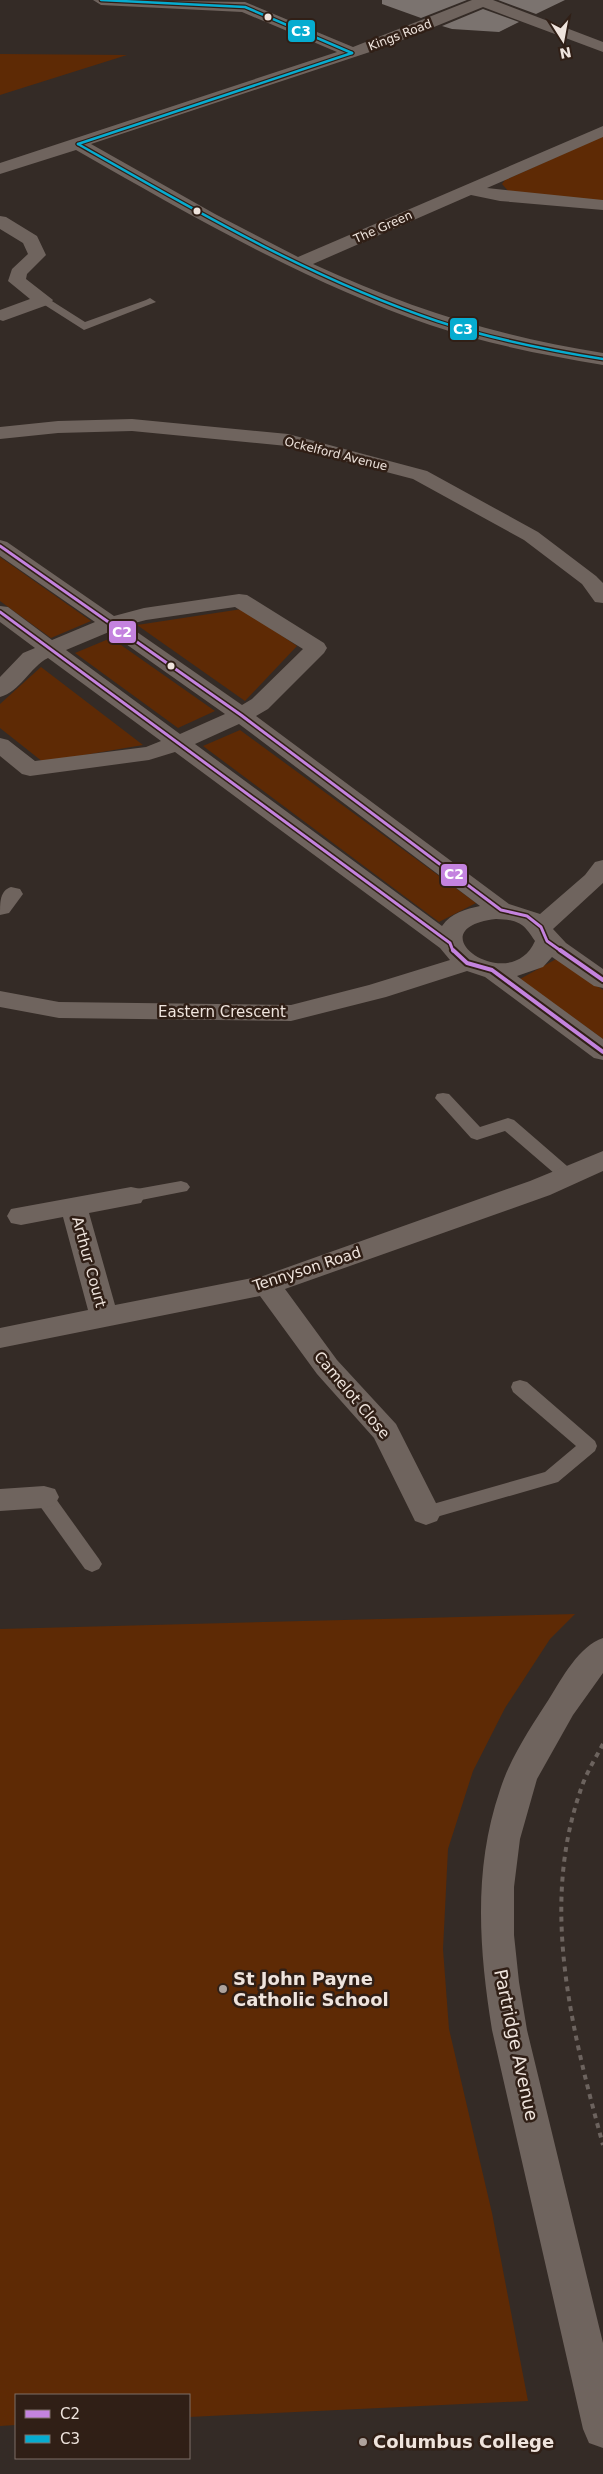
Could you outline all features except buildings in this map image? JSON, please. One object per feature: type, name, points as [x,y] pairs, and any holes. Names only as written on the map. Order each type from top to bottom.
[{"type":"street","points":[[101,0],[234,3],[352,53]]},
{"type":"street","points":[[484,1],[603,47]]},
{"type":"street","name":"Kings Road","points":[[0,169],[352,53],[407,33],[484,1]]},
{"type":"street","name":"The Green","points":[[298,264],[603,131]]},
{"type":"street","points":[[78,144],[206,216],[298,264],[361,292],[438,322],[506,341],[603,359]]},
{"type":"street","points":[[468,189],[500,196],[603,205]]},
{"type":"street","points":[[0,221],[31,240],[37,255],[18,273],[17,281],[44,300]]},
{"type":"street","points":[[3,315],[44,300]]},
{"type":"street","name":"Ockelford Avenue","points":[[0,433],[132,425],[278,439],[420,475],[531,536],[589,580],[603,597]]},
{"type":"street","points":[[0,546],[241,715],[501,910]]},
{"type":"street","points":[[0,690],[31,658],[112,623],[144,614],[239,600],[316,648],[260,704],[241,715],[179,743],[149,753],[30,769],[0,745]]},
{"type":"street","points":[[0,612],[450,943]]},
{"type":"street","points":[[603,867],[544,934],[546,949],[539,959],[530,964],[509,970],[492,970],[468,963],[453,951],[450,943],[450,934],[455,925],[476,912],[501,910],[527,916],[544,934],[603,980]]},
{"type":"street","name":"Eastern Crescent","points":[[0,998],[59,1010],[291,1013],[376,991],[468,963]]},
{"type":"street","points":[[492,970],[603,1052]]},
{"type":"street","name":"Tennyson Road","points":[[0,1338],[266,1284],[540,1188],[603,1160]]},
{"type":"street","name":"Arthur Court","points":[[21,1216],[131,1196]]},
{"type":"street","name":"Arthur Court","points":[[74,1206],[104,1317]]},
{"type":"street","name":"Camelot Close","points":[[266,1284],[327,1367],[386,1432],[426,1513]]},
{"type":"street","points":[[0,1500],[44,1496]]},
{"type":"street","name":"Partridge Avenue","points":[[603,1651],[588,1667],[555,1716],[516,1788],[500,1853],[495,1922],[500,1987],[570,2275],[603,2429]]},
{"type":"lane","points":[[44,300],[84,326],[150,302]]},
{"type":"lane","points":[[442,1098],[477,1134],[508,1124],[568,1176]]},
{"type":"lane","points":[[131,1196],[180,1187]]},
{"type":"lane","points":[[426,1513],[551,1477],[588,1446],[520,1387]]},
{"type":"lane","points":[[44,1496],[92,1564]]},
{"type":"path","points":[[603,1744],[576,1800],[563,1864],[560,1929],[584,2079],[603,2146]]},
{"type":"shaded area","points":[[0,54],[127,55],[0,95]]},
{"type":"shaded area","points":[[603,136],[603,202],[509,192],[502,184],[505,180]]},
{"type":"shaded area","points":[[0,557],[91,621],[51,638],[0,601]]},
{"type":"shaded area","points":[[242,609],[297,646],[245,701],[137,625]]},
{"type":"shaded area","points":[[111,638],[215,711],[178,728],[75,653]]},
{"type":"shaded area","points":[[41,667],[143,745],[43,762],[0,728],[0,704]]},
{"type":"shaded area","points":[[240,730],[476,903],[439,922],[203,746]]},
{"type":"shaded area","points":[[558,958],[603,990],[603,1039],[520,979]]},
{"type":"shaded area","name":"St John Payne Catholic School","points":[[575,1614],[550,1639],[505,1708],[473,1771],[448,1849],[443,1949],[449,2029],[492,2213],[528,2401],[190,2417],[190,2394],[15,2394],[15,2425],[0,2426],[0,1629]]},
{"type":"transit line","name":"C3","points":[[101,0],[245,7],[352,53]]},
{"type":"transit line","name":"C3","points":[[78,144],[352,53]]},
{"type":"transit line","name":"C3","points":[[78,144],[253,241],[298,264],[390,304],[437,321],[498,339],[603,359]]},
{"type":"transit line","name":"C2","points":[[0,546],[241,715],[501,910],[527,916],[541,927],[547,941],[603,980]]},
{"type":"transit line","name":"C2","points":[[0,612],[450,943],[453,951],[467,963],[492,970],[603,1052]]},
{"type":"place","name":"St John Payne Catholic School","points":[[223,1989]]},
{"type":"place","name":"Columbus College","points":[[363,2442]]}]
